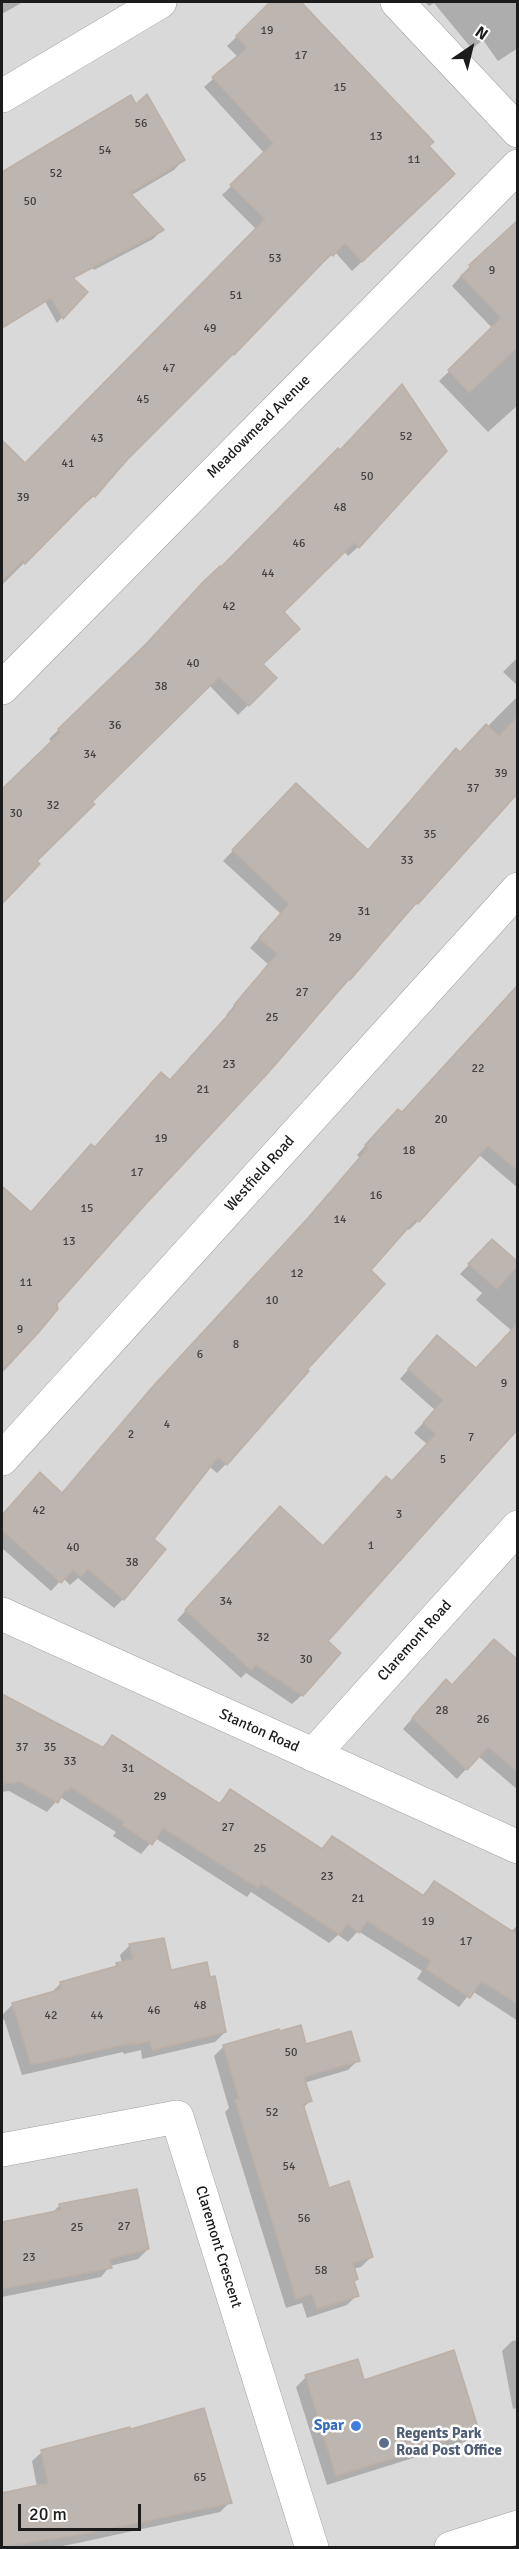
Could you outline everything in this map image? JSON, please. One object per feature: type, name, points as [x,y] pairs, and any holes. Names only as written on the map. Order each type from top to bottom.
[{"type":"street","points":[[2,96],[160,2]]},
{"type":"street","points":[[397,2],[518,131]]},
{"type":"street","name":"Meadowmead Avenue","points":[[2,688],[518,166]]},
{"type":"street","name":"Westfield Road","points":[[2,1459],[518,889]]},
{"type":"street","name":"Claremont Road","points":[[313,1755],[518,1527]]},
{"type":"street","name":"Stanton Road","points":[[2,1614],[518,1847]]},
{"type":"street","name":"Claremont Crescent","points":[[2,2150],[177,2117],[312,2547]]},
{"type":"street","points":[[451,2547],[518,2527]]},
{"type":"shaded area","points":[[2,2],[517,2],[517,2547],[2,2547]]},
{"type":"building","points":[[270,2],[301,2],[434,142],[429,146],[455,174],[362,262],[345,243],[333,256],[331,254],[234,355],[127,460],[95,497],[93,495],[25,564],[22,561],[2,582],[2,440],[25,463],[265,219],[230,185],[273,143],[212,77],[247,48],[236,36]]},
{"type":"building","points":[[147,94],[185,160],[130,193],[164,230],[73,278],[88,292],[63,319],[51,298],[2,328],[2,172],[131,95],[136,104]]},
{"type":"building","points":[[518,220],[518,347],[469,393],[448,370],[501,318],[461,276],[471,267],[469,265]]},
{"type":"building","points":[[402,384],[447,451],[359,548],[354,543],[284,612],[300,629],[263,664],[277,678],[249,706],[219,677],[92,802],[95,804],[37,861],[40,864],[2,904],[2,789],[61,732],[58,729],[146,644],[203,582],[221,567],[338,448],[340,450]]},
{"type":"building","points":[[518,716],[518,793],[418,904],[416,903],[268,1073],[144,1206],[57,1304],[58,1309],[2,1372],[2,1186],[31,1212],[91,1144],[95,1147],[161,1072],[170,1080],[236,1006],[234,1005],[277,954],[259,938],[289,904],[232,850],[296,783],[368,850],[456,748],[460,752],[486,724],[499,736]]},
{"type":"building","points":[[518,985],[518,1171],[488,1146],[419,1222],[416,1219],[371,1270],[385,1284],[307,1370],[309,1371],[227,1465],[218,1457],[154,1539],[166,1549],[124,1600],[88,1569],[81,1577],[73,1570],[61,1583],[2,1530],[2,1515],[40,1472],[62,1493],[155,1384],[307,1219],[368,1148],[365,1145],[398,1109],[402,1112]]},
{"type":"building","points":[[492,1239],[518,1262],[518,1266],[497,1289],[468,1264]]},
{"type":"building","points":[[518,1323],[518,1429],[328,1641],[341,1653],[303,1696],[256,1665],[251,1670],[185,1610],[280,1506],[323,1546],[386,1476],[392,1481],[436,1434],[423,1423],[443,1400],[408,1369],[437,1335],[476,1368]]},
{"type":"building","points":[[494,1639],[518,1660],[518,1772],[488,1747],[467,1770],[412,1718],[446,1679],[452,1685]]},
{"type":"building","points":[[2,1694],[104,1748],[112,1735],[220,1804],[230,1789],[322,1849],[332,1836],[424,1896],[434,1881],[518,1935],[518,2004],[481,1981],[470,1998],[426,1969],[431,1961],[367,1921],[359,1933],[347,1924],[340,1935],[261,1883],[258,1888],[163,1828],[152,1845],[122,1825],[124,1822],[70,1787],[68,1791],[65,1790],[58,1803],[20,1782],[2,1784]]},
{"type":"building","points":[[164,1938],[171,1970],[207,1962],[210,1977],[215,1976],[226,2032],[152,2050],[150,2041],[133,2045],[133,2043],[31,2065],[12,2003],[62,1989],[60,1982],[117,1966],[116,1963],[133,1959],[129,1944]]},
{"type":"building","points":[[301,2025],[306,2044],[351,2031],[360,2061],[304,2077],[312,2101],[303,2104],[329,2188],[349,2181],[373,2257],[353,2263],[358,2279],[354,2281],[359,2296],[317,2309],[312,2294],[296,2299],[235,2100],[239,2099],[223,2045]]},
{"type":"building","points":[[137,2189],[149,2249],[110,2259],[112,2268],[2,2289],[2,2222],[61,2210],[59,2204]]},
{"type":"building","points":[[454,2350],[479,2431],[336,2476],[305,2375],[358,2359],[364,2380]]},
{"type":"building","points":[[204,2408],[232,2503],[89,2533],[2,2547],[2,2493],[48,2483],[41,2450],[130,2427],[131,2429]]},
{"type":"place","name":"Spar","points":[[356,2426]]},
{"type":"place","name":"Regents Park Road Post Office","points":[[384,2443]]}]
